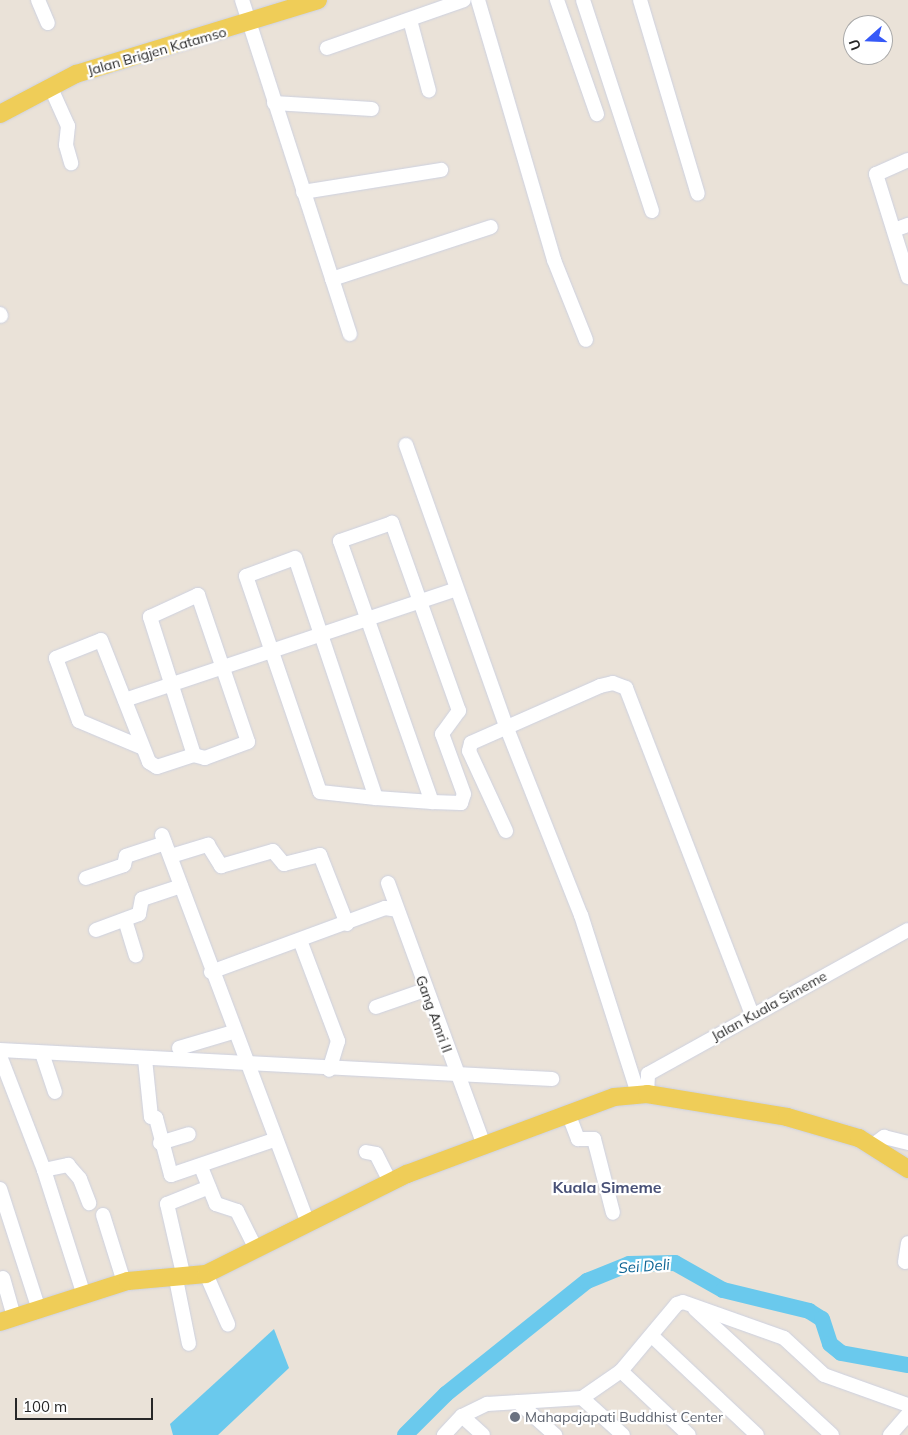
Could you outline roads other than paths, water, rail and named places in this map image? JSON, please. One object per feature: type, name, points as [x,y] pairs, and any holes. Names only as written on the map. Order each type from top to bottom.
[{"type":"main road","name":"Jalan Brigjen Katamso","points":[[0,114],[50,86],[122,58],[250,24],[316,0]]},
{"type":"main road","points":[[7,1319],[124,1282],[206,1274],[390,1182],[484,1144],[607,1099],[642,1094],[787,1117],[874,1145],[908,1169]]},
{"type":"street","points":[[38,0],[48,23]]},
{"type":"street","points":[[242,0],[350,334]]},
{"type":"street","points":[[327,48],[464,0]]},
{"type":"street","points":[[478,0],[554,260],[586,340]]},
{"type":"street","points":[[557,0],[597,114]]},
{"type":"street","points":[[583,0],[652,212]]},
{"type":"street","points":[[640,0],[698,194]]},
{"type":"street","points":[[410,20],[429,91]]},
{"type":"street","points":[[50,86],[68,126],[66,145],[71,163]]},
{"type":"street","points":[[274,103],[372,109]]},
{"type":"street","points":[[908,160],[876,174],[908,277]]},
{"type":"street","points":[[303,192],[441,170]]},
{"type":"street","points":[[894,230],[908,224]]},
{"type":"street","points":[[332,279],[491,227]]},
{"type":"street","points":[[406,445],[506,726],[581,916],[642,1094]]},
{"type":"street","points":[[376,798],[295,558],[246,576],[316,787],[324,793],[376,798],[432,802],[461,803],[464,797],[442,734],[459,711],[395,526],[389,523],[340,541],[369,617],[432,802]]},
{"type":"street","points":[[125,700],[456,589]]},
{"type":"street","points":[[141,747],[79,721],[56,658],[101,640],[141,747],[157,767],[194,755],[205,758],[247,743],[198,595],[150,617],[194,755]]},
{"type":"street","points":[[506,831],[468,747],[506,726],[600,686],[613,683],[626,688],[752,1015]]},
{"type":"street","points":[[86,878],[124,865],[126,856],[164,839],[233,1032],[308,1223]]},
{"type":"street","points":[[171,856],[204,846],[221,866],[273,851],[284,864],[320,855],[347,924]]},
{"type":"street","name":"Gang Amri II","points":[[388,883],[424,990],[456,1077],[484,1144]]},
{"type":"street","points":[[96,930],[141,913],[142,899],[181,886]]},
{"type":"street","points":[[211,972],[301,943],[385,908],[398,910]]},
{"type":"street","points":[[124,920],[136,955]]},
{"type":"street","name":"Jalan Kuala Simeme","points":[[642,1094],[648,1074],[908,930]]},
{"type":"street","points":[[301,943],[338,1041],[330,1070]]},
{"type":"street","points":[[376,1007],[424,990]]},
{"type":"street","points":[[179,1048],[233,1032]]},
{"type":"street","points":[[0,1050],[456,1077],[503,1073],[552,1079]]},
{"type":"street","points":[[42,1053],[55,1092]]},
{"type":"street","points":[[0,1056],[44,1170],[84,1296]]},
{"type":"street","points":[[145,1059],[151,1117],[155,1118],[160,1143],[170,1175],[274,1140]]},
{"type":"street","points":[[568,1113],[578,1139],[595,1142],[613,1214]]},
{"type":"street","points":[[160,1143],[189,1134]]},
{"type":"street","points":[[874,1145],[884,1137],[908,1143]]},
{"type":"street","points":[[366,1152],[376,1154],[390,1182]]},
{"type":"street","points":[[44,1170],[68,1165],[80,1179],[89,1203]]},
{"type":"street","points":[[201,1166],[218,1206],[237,1212],[256,1249]]},
{"type":"street","points":[[189,1344],[167,1204],[209,1187]]},
{"type":"street","points":[[0,1189],[39,1310]]},
{"type":"street","points":[[103,1215],[124,1282]]},
{"type":"street","points":[[905,1262],[908,1243]]},
{"type":"street","points":[[206,1274],[228,1324]]},
{"type":"street","points":[[3,1278],[7,1319]]},
{"type":"street","points":[[688,1302],[832,1435]]},
{"type":"street","points":[[444,1435],[462,1416],[487,1404],[582,1398],[622,1370],[677,1304],[688,1302],[784,1338],[824,1375],[908,1405]]},
{"type":"street","points":[[652,1336],[757,1435]]},
{"type":"street","points":[[622,1370],[689,1435]]},
{"type":"street","points":[[582,1398],[623,1435]]},
{"type":"street","points":[[518,1402],[555,1435]]},
{"type":"street","points":[[890,1435],[908,1414]]},
{"type":"street","points":[[462,1416],[483,1435]]},
{"type":"water","points":[[274,1329],[289,1368],[218,1435],[173,1435],[170,1424]]},
{"type":"waterway","name":"Sei Deli","points":[[405,1435],[446,1394],[587,1281],[629,1264],[675,1263],[723,1290],[809,1311],[822,1319],[830,1344],[841,1353],[908,1365]]},
{"type":"place","name":"Mahapajapati Buddhist Center","points":[[515,1417]]},
{"type":"district","name":"Kuala Simeme","points":[[607,1187]]}]
